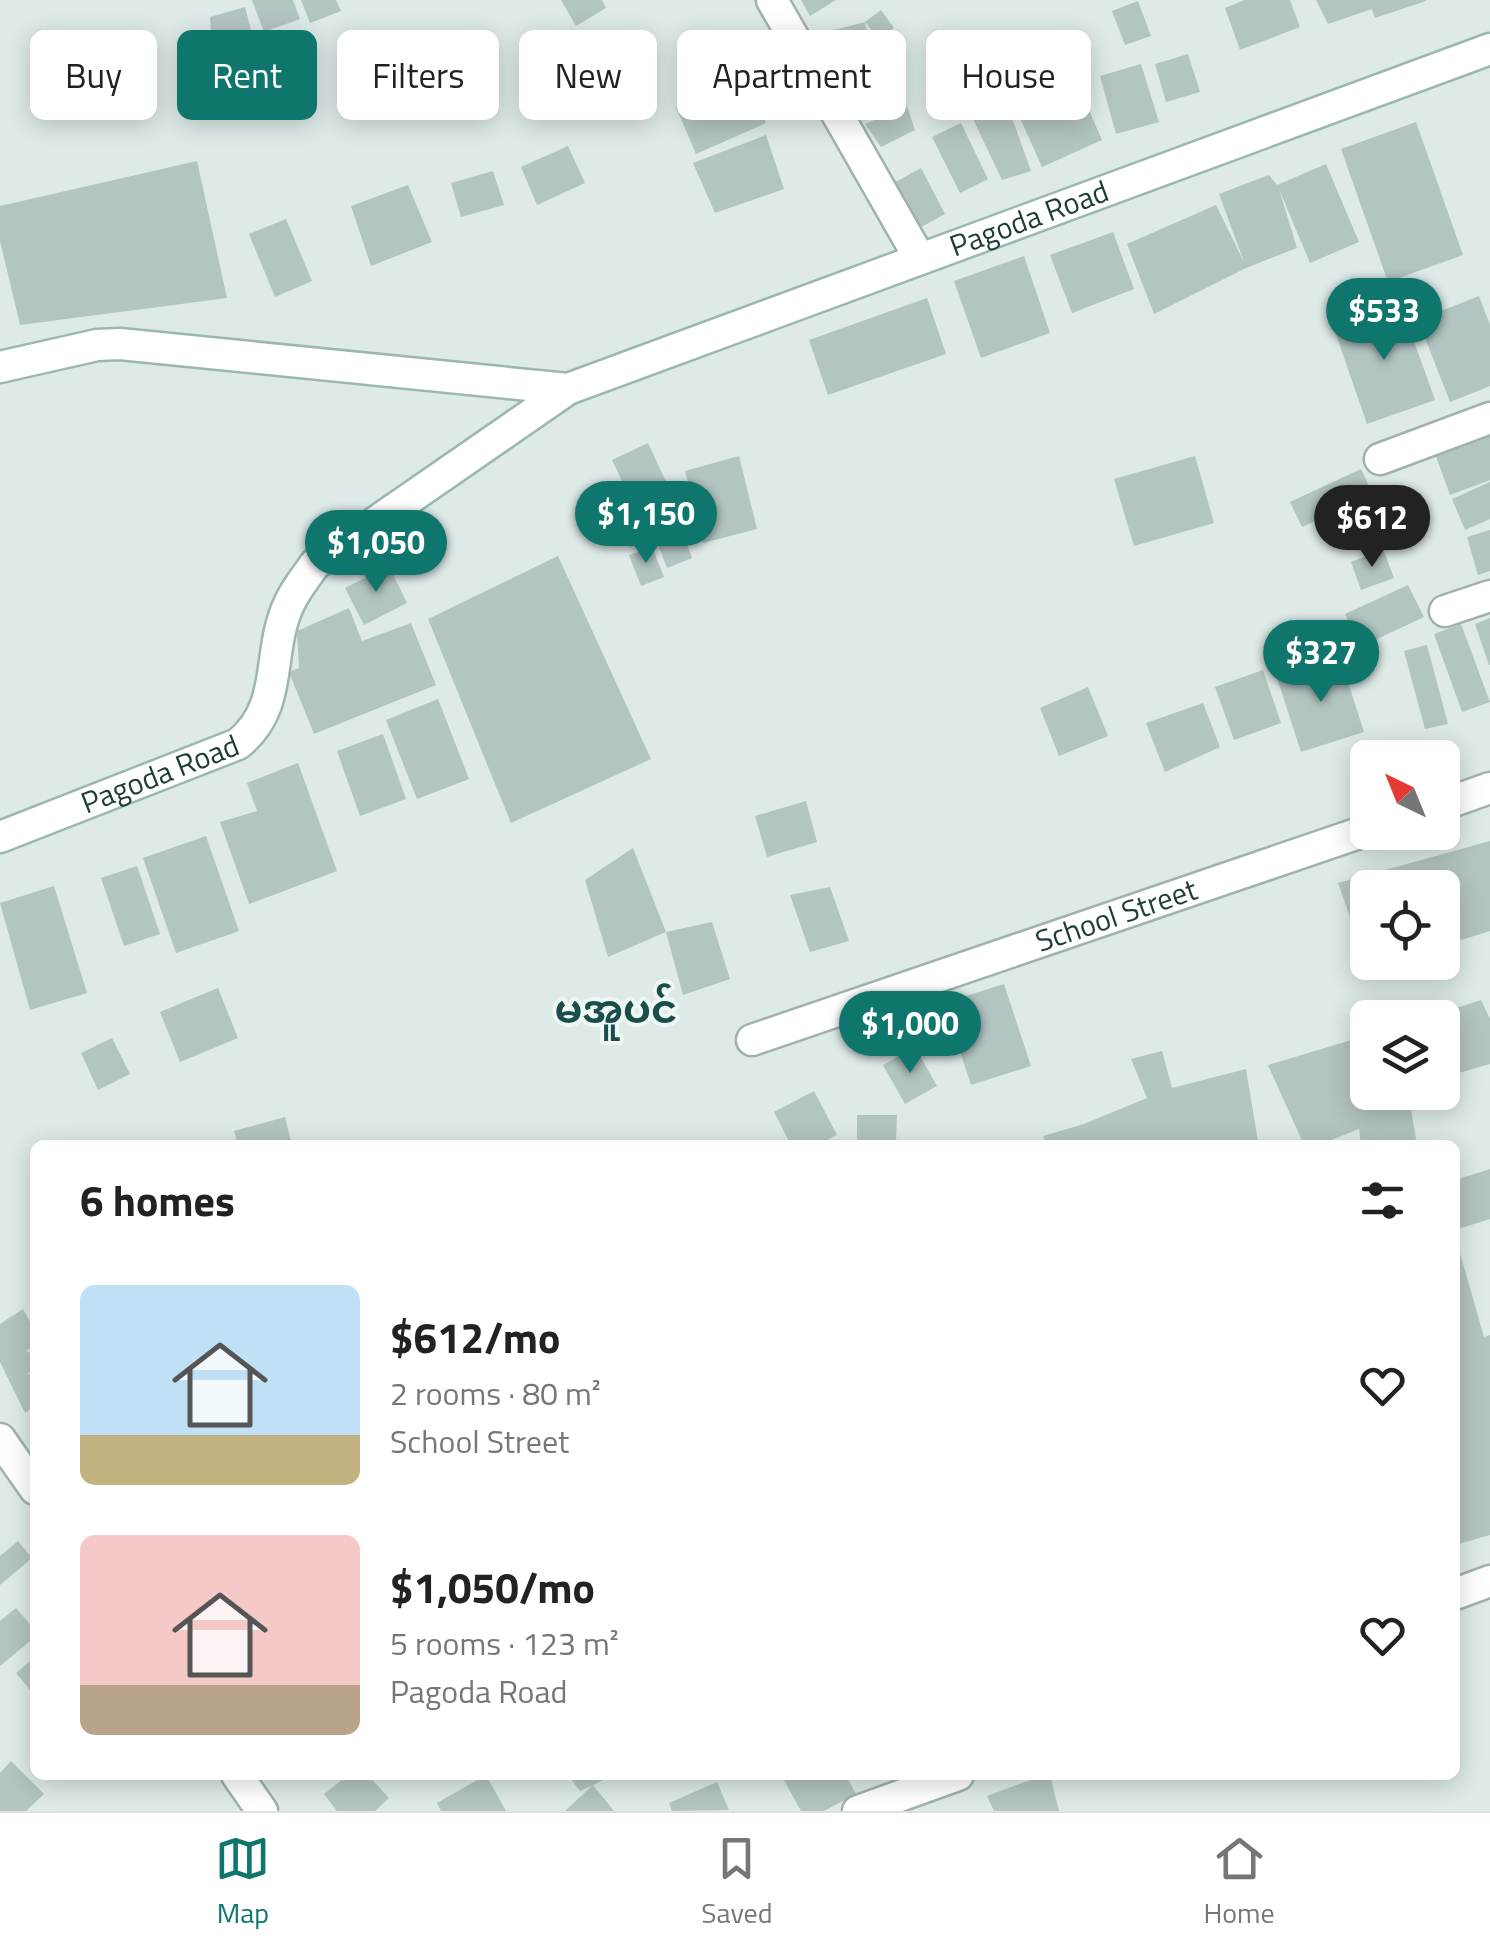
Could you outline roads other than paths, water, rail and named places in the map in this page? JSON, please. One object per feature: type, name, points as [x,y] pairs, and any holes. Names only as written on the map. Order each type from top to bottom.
[{"type":"main road","points":[[772,0],[920,260]]},
{"type":"main road","name":"Pagoda Road","points":[[0,837],[238,744],[251,733],[264,712],[287,606],[315,564],[568,390],[1490,49]]},
{"type":"main road","name":"Pagoda Road","points":[[0,367],[97,345],[120,344],[568,390]]},
{"type":"main road","points":[[1380,459],[1490,418]]},
{"type":"main road","points":[[1445,611],[1490,596]]},
{"type":"main road","points":[[1460,798],[1490,788]]},
{"type":"main road","name":"School Street","points":[[752,1040],[1350,836]]},
{"type":"main road","points":[[0,1439],[30,1482]]},
{"type":"main road","points":[[1460,1592],[1490,1580]]},
{"type":"main road","points":[[240,1780],[262,1811]]},
{"type":"main road","points":[[858,1811],[944,1780]]},
{"type":"district","name":"မအူပင်","points":[[616,1009]]}]
